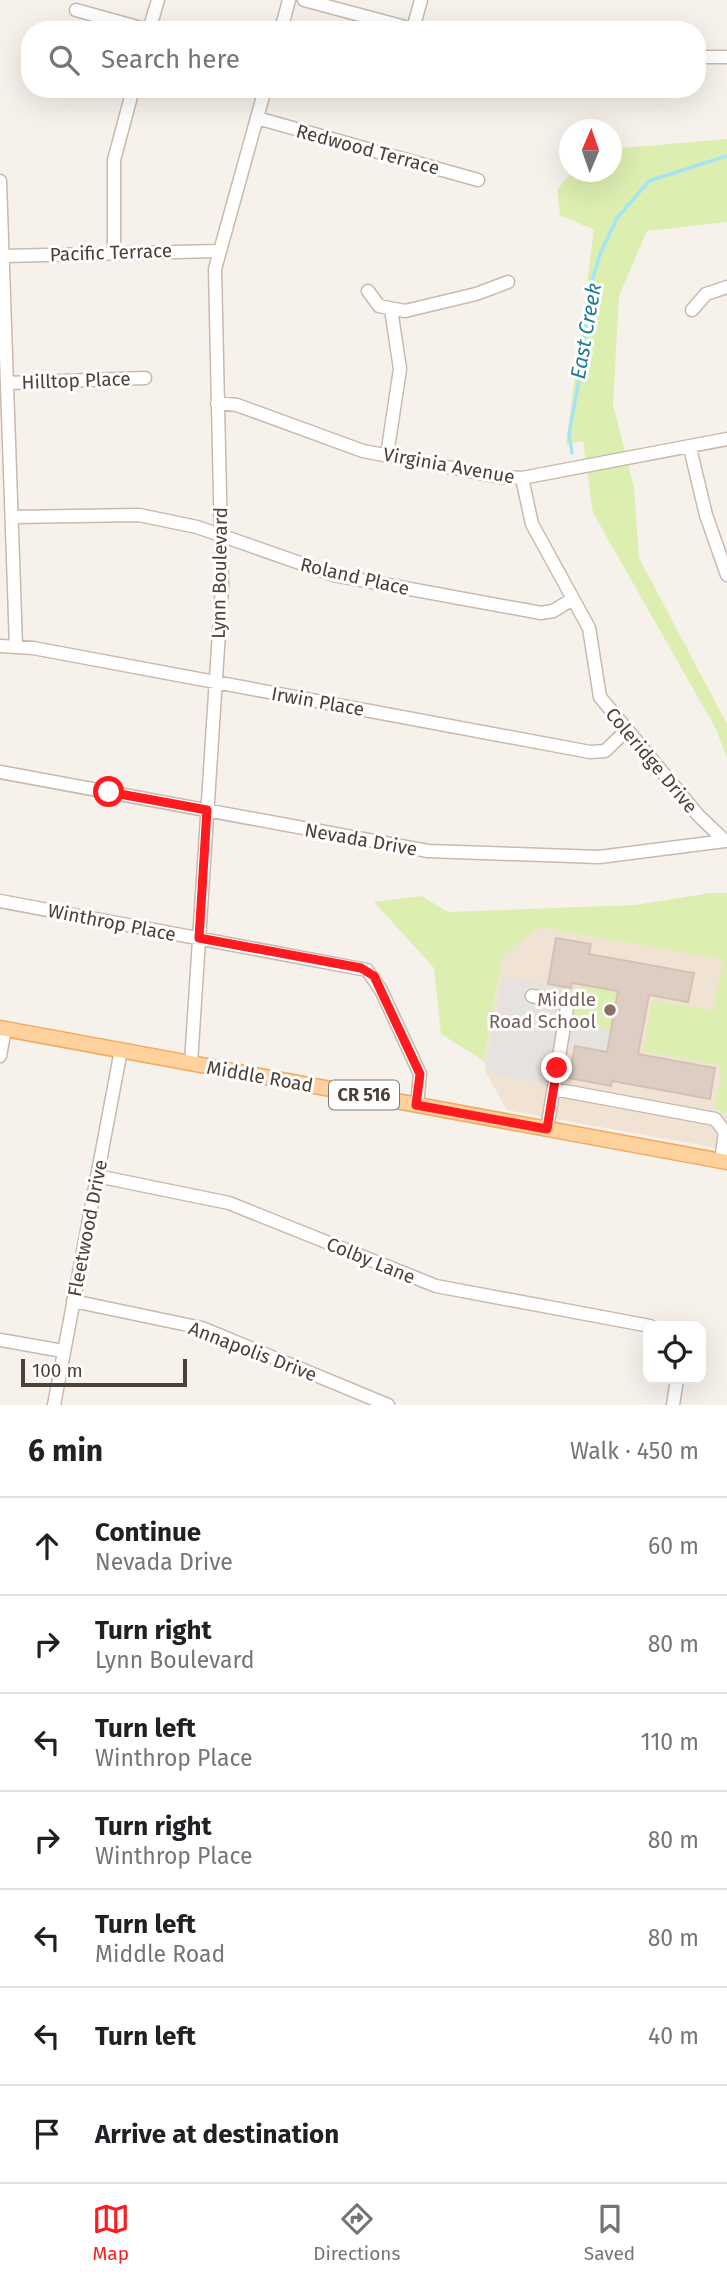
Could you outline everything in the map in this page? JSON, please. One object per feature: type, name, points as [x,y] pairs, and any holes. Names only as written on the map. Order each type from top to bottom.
[{"type":"main road","name":"Middle Road","points":[[2,1028],[724,1162]]},
{"type":"street","points":[[151,21],[158,0]]},
{"type":"street","points":[[283,21],[289,0]]},
{"type":"street","points":[[304,0],[384,21]]},
{"type":"street","points":[[416,21],[421,0]]},
{"type":"street","points":[[76,10],[116,21]]},
{"type":"street","points":[[706,57],[727,57]]},
{"type":"street","points":[[114,252],[114,160],[131,98]]},
{"type":"street","name":"Lynn Boulevard","points":[[191,1063],[222,586],[215,281],[218,251],[263,98]]},
{"type":"street","name":"Redwood Terrace","points":[[257,118],[478,180]]},
{"type":"street","points":[[0,181],[16,646]]},
{"type":"street","name":"Pacific Terrace","points":[[4,256],[218,251]]},
{"type":"street","points":[[368,291],[379,306],[405,310],[508,282]]},
{"type":"street","points":[[692,310],[706,294],[727,287]]},
{"type":"street","points":[[387,454],[400,376],[399,350],[391,309]]},
{"type":"street","name":"Hilltop Place","points":[[8,383],[145,378]]},
{"type":"street","name":"Virginia Avenue","points":[[217,402],[237,405],[363,451],[500,477],[522,478],[727,439]]},
{"type":"street","points":[[690,448],[706,515],[727,575]]},
{"type":"street","name":"Coleridge Drive","points":[[522,478],[532,524],[590,628],[600,697],[698,815],[725,841]]},
{"type":"street","name":"Roland Place","points":[[12,517],[124,513],[197,527],[334,575],[541,613],[552,611],[573,599]]},
{"type":"street","name":"Irwin Place","points":[[0,646],[16,646],[590,752],[605,751],[627,730]]},
{"type":"street","name":"Nevada Drive","points":[[0,772],[428,851],[599,857],[725,841]]},
{"type":"street","name":"Winthrop Place","points":[[0,901],[367,971],[381,990],[420,1074],[416,1105]]},
{"type":"street","points":[[533,996],[568,1002],[547,1129]]},
{"type":"street","points":[[0,1056],[2,1028]]},
{"type":"street","name":"Fleetwood Drive","points":[[54,1405],[121,1050]]},
{"type":"street","points":[[554,1089],[715,1119],[725,1132],[724,1162]]},
{"type":"street","name":"Colby Lane","points":[[97,1177],[229,1203],[436,1286],[643,1325]]},
{"type":"street","name":"Annapolis Drive","points":[[73,1301],[202,1328],[388,1405]]},
{"type":"street","points":[[0,1340],[63,1351]]},
{"type":"street","points":[[673,1405],[676,1384]]},
{"type":"shaded area","name":"Middle Road School","points":[[540,927],[723,960],[727,956],[727,1150],[507,1110],[486,1073],[484,1061],[502,957]]},
{"type":"shaded area","points":[[503,976],[571,988],[570,995],[575,996],[570,1022],[611,1030],[607,1052],[568,1045],[560,1086],[486,1073]]},
{"type":"green space","points":[[727,139],[727,222],[647,231],[619,296],[613,405],[634,487],[639,558],[727,724],[727,758],[716,729],[593,513],[583,441],[566,445],[594,230],[560,215],[557,189],[564,182],[622,182],[622,148]]},
{"type":"green space","points":[[710,893],[727,893],[727,1115],[715,1109],[722,1070],[720,1065],[643,1051],[652,1000],[713,1011],[723,960],[540,927],[502,957],[484,1061],[441,1034],[434,968],[374,902],[422,896],[448,912],[635,905]]},
{"type":"green space","points":[[584,985],[618,991],[611,1030],[570,1022],[575,996]]},
{"type":"building","points":[[556,938],[591,944],[589,954],[694,973],[688,1002],[649,995],[638,1054],[715,1068],[710,1099],[612,1081],[611,1086],[569,1078],[575,1046],[607,1052],[618,991],[572,983],[571,988],[548,984]]},
{"type":"waterway","name":"East Creek","points":[[572,453],[569,434],[582,364],[588,294],[600,254],[617,218],[649,181],[727,156]]},
{"type":"place","name":"Middle Road School","points":[[610,1010]]},
{"type":"route","points":[[109,792],[207,810],[199,938],[361,968],[374,976],[420,1074],[416,1105],[547,1129],[557,1068]]}]
